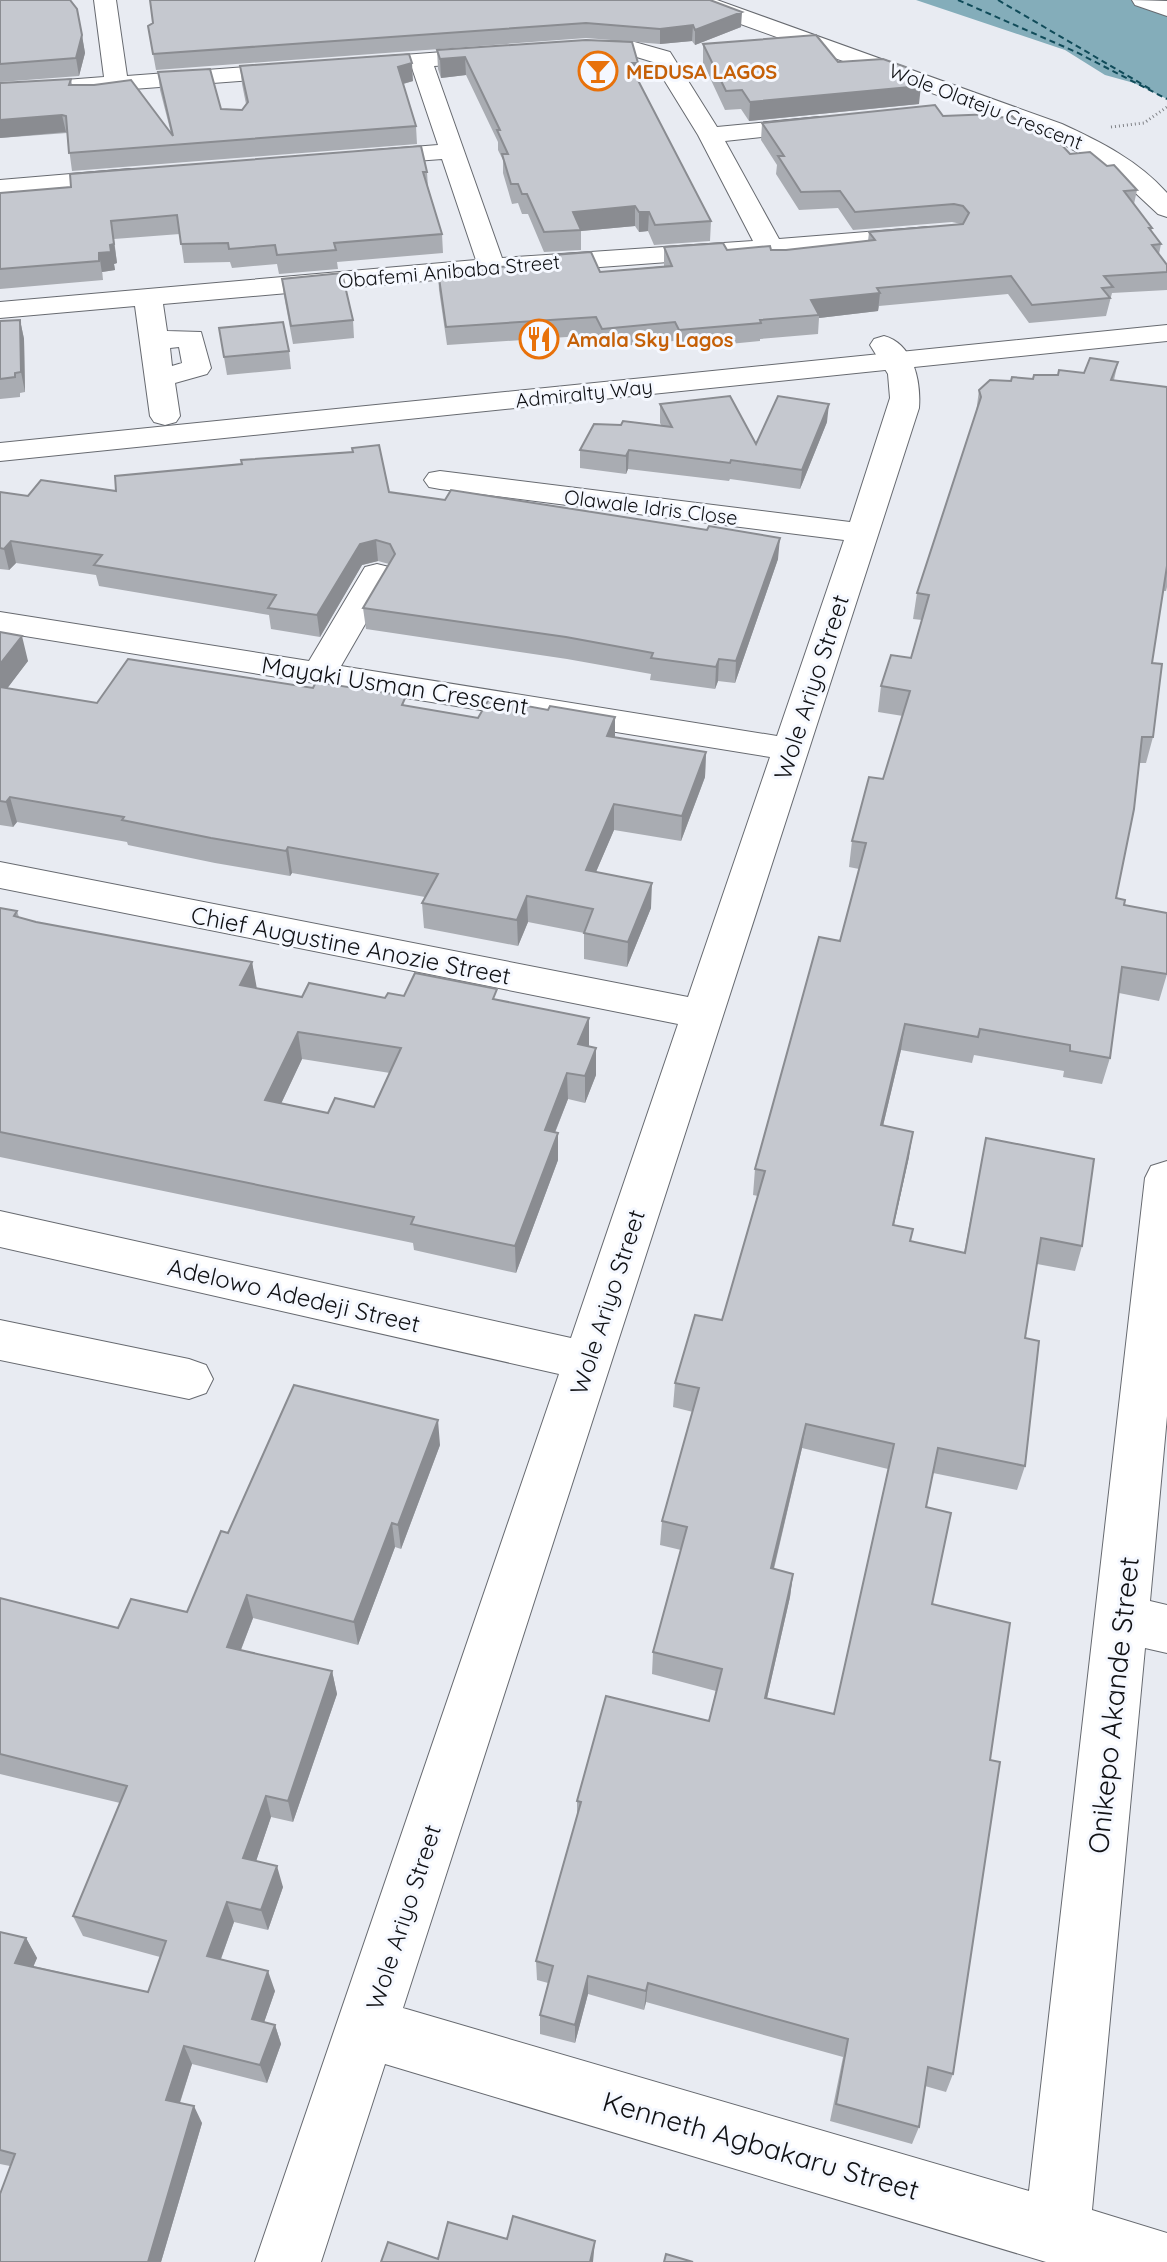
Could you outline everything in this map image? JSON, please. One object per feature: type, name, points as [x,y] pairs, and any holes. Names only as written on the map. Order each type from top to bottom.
[{"type":"street","points":[[105,0],[117,84]]},
{"type":"street","name":"Wole Olateju Crescent","points":[[696,0],[1071,136],[1131,172],[1150,188],[1167,209]]},
{"type":"street","points":[[1143,0],[1167,9]]},
{"type":"street","points":[[556,51],[631,48],[662,57],[710,135],[770,248]]},
{"type":"street","points":[[0,92],[526,53]]},
{"type":"street","points":[[421,61],[492,267]]},
{"type":"street","points":[[225,76],[232,106]]},
{"type":"street","points":[[937,113],[997,107]]},
{"type":"street","points":[[710,135],[846,121]]},
{"type":"street","points":[[342,160],[451,151]]},
{"type":"street","points":[[0,188],[156,175]]},
{"type":"street","name":"Obafemi Anibaba Street","points":[[0,310],[492,267],[951,233]]},
{"type":"street","points":[[148,297],[165,416]]},
{"type":"street","name":"Admiralty Way","points":[[0,452],[891,353],[1167,317]]},
{"type":"street","name":"Admiralty Way","points":[[0,432],[891,353],[1167,333]]},
{"type":"street","name":"Wole Ariyo Street","points":[[288,2262],[904,408],[905,378],[891,353]]},
{"type":"street","name":"Olawale Idris Close","points":[[440,480],[862,533]]},
{"type":"street","points":[[320,673],[377,574]]},
{"type":"street","name":"Mayaki Usman Crescent","points":[[0,622],[791,749]]},
{"type":"street","name":"Chief Augustine Anozie Street","points":[[0,875],[702,1014]]},
{"type":"street","name":"Onikepo Akande Street","points":[[1057,2233],[1145,1624],[1167,1178]]},
{"type":"street","name":"Adelowo Adedeji Street","points":[[0,1229],[587,1361]]},
{"type":"street","points":[[0,1340],[189,1379]]},
{"type":"street","name":"Kenneth Agbakaru Street","points":[[366,2028],[1154,2262]]},
{"type":"path","points":[[1071,136],[1144,123],[1167,107]]},
{"type":"water","points":[[916,0],[1167,0],[1167,99],[1134,83],[1105,75],[1065,50]]},
{"type":"building","points":[[0,0],[70,0],[77,9],[82,35],[76,58],[0,64]]},
{"type":"building","points":[[150,0],[710,0],[742,12],[695,30],[693,25],[660,29],[586,23],[153,54],[148,26],[153,23]]},
{"type":"building","points":[[816,35],[838,62],[883,59],[906,67],[921,86],[750,102],[742,90],[726,91],[703,44]]},
{"type":"building","points":[[586,40],[632,42],[638,63],[629,63],[711,221],[655,225],[649,212],[639,212],[635,206],[573,212],[581,230],[544,232],[527,194],[522,194],[518,184],[511,184],[502,154],[508,154],[497,130],[500,130],[465,57],[440,59],[437,50]]},
{"type":"building","points":[[409,54],[412,63],[398,67],[416,126],[69,153],[66,116],[0,120],[0,83],[71,79],[69,85],[94,85],[131,80],[173,136],[158,72],[210,69],[221,109],[242,110],[248,102],[240,66]]},
{"type":"building","points":[[935,105],[943,116],[994,114],[997,118],[1012,116],[1020,124],[1036,122],[1070,154],[1090,152],[1107,166],[1114,165],[1137,190],[1124,191],[1161,244],[1152,245],[1167,265],[1167,272],[1104,276],[1113,287],[1102,288],[1110,298],[1032,305],[1011,276],[877,288],[880,293],[811,300],[819,315],[760,320],[761,323],[679,330],[675,322],[602,329],[596,317],[446,327],[438,271],[557,263],[553,255],[591,252],[600,272],[672,266],[664,247],[723,243],[727,250],[770,246],[771,250],[786,250],[875,240],[869,232],[963,224],[969,213],[963,206],[954,204],[855,212],[840,191],[801,192],[778,156],[784,156],[762,123]]},
{"type":"building","points":[[421,146],[427,172],[423,172],[442,234],[334,243],[336,250],[277,255],[275,245],[229,249],[228,243],[181,244],[177,215],[111,221],[114,244],[110,245],[111,252],[99,253],[99,261],[0,269],[0,193],[71,187],[70,174]]},
{"type":"building","points":[[342,273],[353,320],[291,326],[282,279]]},
{"type":"building","points":[[20,320],[21,372],[15,373],[15,377],[0,379],[0,321]]},
{"type":"building","points":[[283,322],[289,351],[224,357],[219,328]]},
{"type":"building","points":[[1090,358],[1118,362],[1111,380],[1167,387],[1167,566],[1152,663],[1162,664],[1153,737],[1142,737],[1134,809],[1116,898],[1125,900],[1124,905],[1167,913],[1167,974],[1122,967],[1110,1058],[1070,1051],[1070,1045],[980,1029],[978,1037],[905,1024],[881,1125],[913,1132],[893,1225],[913,1229],[910,1241],[965,1253],[986,1138],[1094,1159],[1082,1246],[1041,1238],[1025,1338],[1039,1341],[1025,1466],[938,1448],[926,1507],[951,1513],[932,1604],[1010,1623],[990,1760],[1000,1762],[953,2074],[928,2067],[919,2127],[836,2104],[848,2039],[648,1983],[646,1991],[588,1976],[575,2025],[540,2015],[553,1966],[536,1961],[581,1802],[577,1801],[606,1696],[709,1721],[722,1669],[653,1652],[687,1527],[662,1521],[699,1388],[675,1383],[695,1315],[722,1320],[765,1171],[755,1169],[819,937],[840,941],[866,843],[852,841],[869,777],[883,779],[910,691],[881,686],[891,655],[911,658],[929,595],[917,593],[981,397],[979,390],[990,380],[1011,381],[1012,377],[1033,379],[1034,375],[1058,375],[1059,370],[1084,373]],"holes":[[[806,1424],[894,1444],[834,1714],[765,1698],[793,1574],[771,1568]]]},
{"type":"building","points":[[730,396],[756,444],[778,396],[829,404],[802,470],[629,450],[626,456],[580,450],[594,424],[621,425],[623,421],[672,427],[660,404]]},
{"type":"building","points":[[379,445],[389,492],[445,500],[451,490],[707,530],[709,526],[780,538],[736,661],[719,659],[716,667],[651,658],[653,653],[566,637],[363,608],[395,554],[390,544],[376,540],[360,544],[317,615],[268,608],[276,595],[94,565],[102,555],[11,541],[4,549],[0,548],[0,492],[28,496],[41,480],[116,491],[115,476],[242,464],[241,460],[353,452],[352,448]]},
{"type":"building","points":[[0,632],[22,636],[0,664]]},
{"type":"building","points":[[128,659],[313,688],[316,682],[406,696],[402,705],[478,718],[489,699],[548,710],[550,706],[615,717],[607,736],[706,752],[682,816],[614,804],[586,870],[652,883],[628,942],[584,933],[593,909],[527,896],[517,920],[422,903],[438,874],[288,847],[286,851],[211,838],[122,820],[124,817],[10,797],[6,802],[0,801],[0,687],[97,703]]},
{"type":"building","points":[[0,908],[17,911],[14,916],[36,922],[252,962],[240,985],[302,997],[309,983],[385,998],[388,993],[404,996],[415,973],[497,989],[493,999],[589,1018],[578,1044],[596,1048],[585,1076],[567,1073],[545,1130],[558,1133],[515,1246],[411,1224],[414,1217],[0,1132]],"holes":[[[298,1032],[401,1048],[374,1107],[335,1098],[328,1113],[265,1100]]]},
{"type":"building","points":[[294,1385],[438,1420],[398,1525],[392,1523],[354,1622],[247,1595],[227,1647],[332,1671],[288,1801],[266,1796],[243,1858],[277,1866],[261,1910],[227,1902],[207,1956],[268,1971],[252,2019],[275,2025],[260,2065],[184,2046],[166,2100],[194,2106],[148,2262],[0,2262],[0,2194],[15,2154],[0,2150],[0,1932],[26,1938],[15,1963],[148,1992],[166,1941],[73,1916],[127,1786],[0,1754],[0,1598],[118,1628],[131,1599],[187,1612],[221,1531],[228,1533]]},
{"type":"building","points":[[513,2216],[595,2241],[590,2262],[381,2262],[388,2242],[438,2259],[448,2222],[507,2239]]},
{"type":"building","points":[[666,2254],[693,2262],[664,2262]]},
{"type":"ferry route","points":[[958,0],[1076,52],[1167,99]]},
{"type":"ferry route","points":[[998,0],[1152,90]]},
{"type":"place","name":"MEDUSA LAGOS","points":[[598,71]]},
{"type":"place","name":"Amala Sky Lagos","points":[[539,339]]}]
